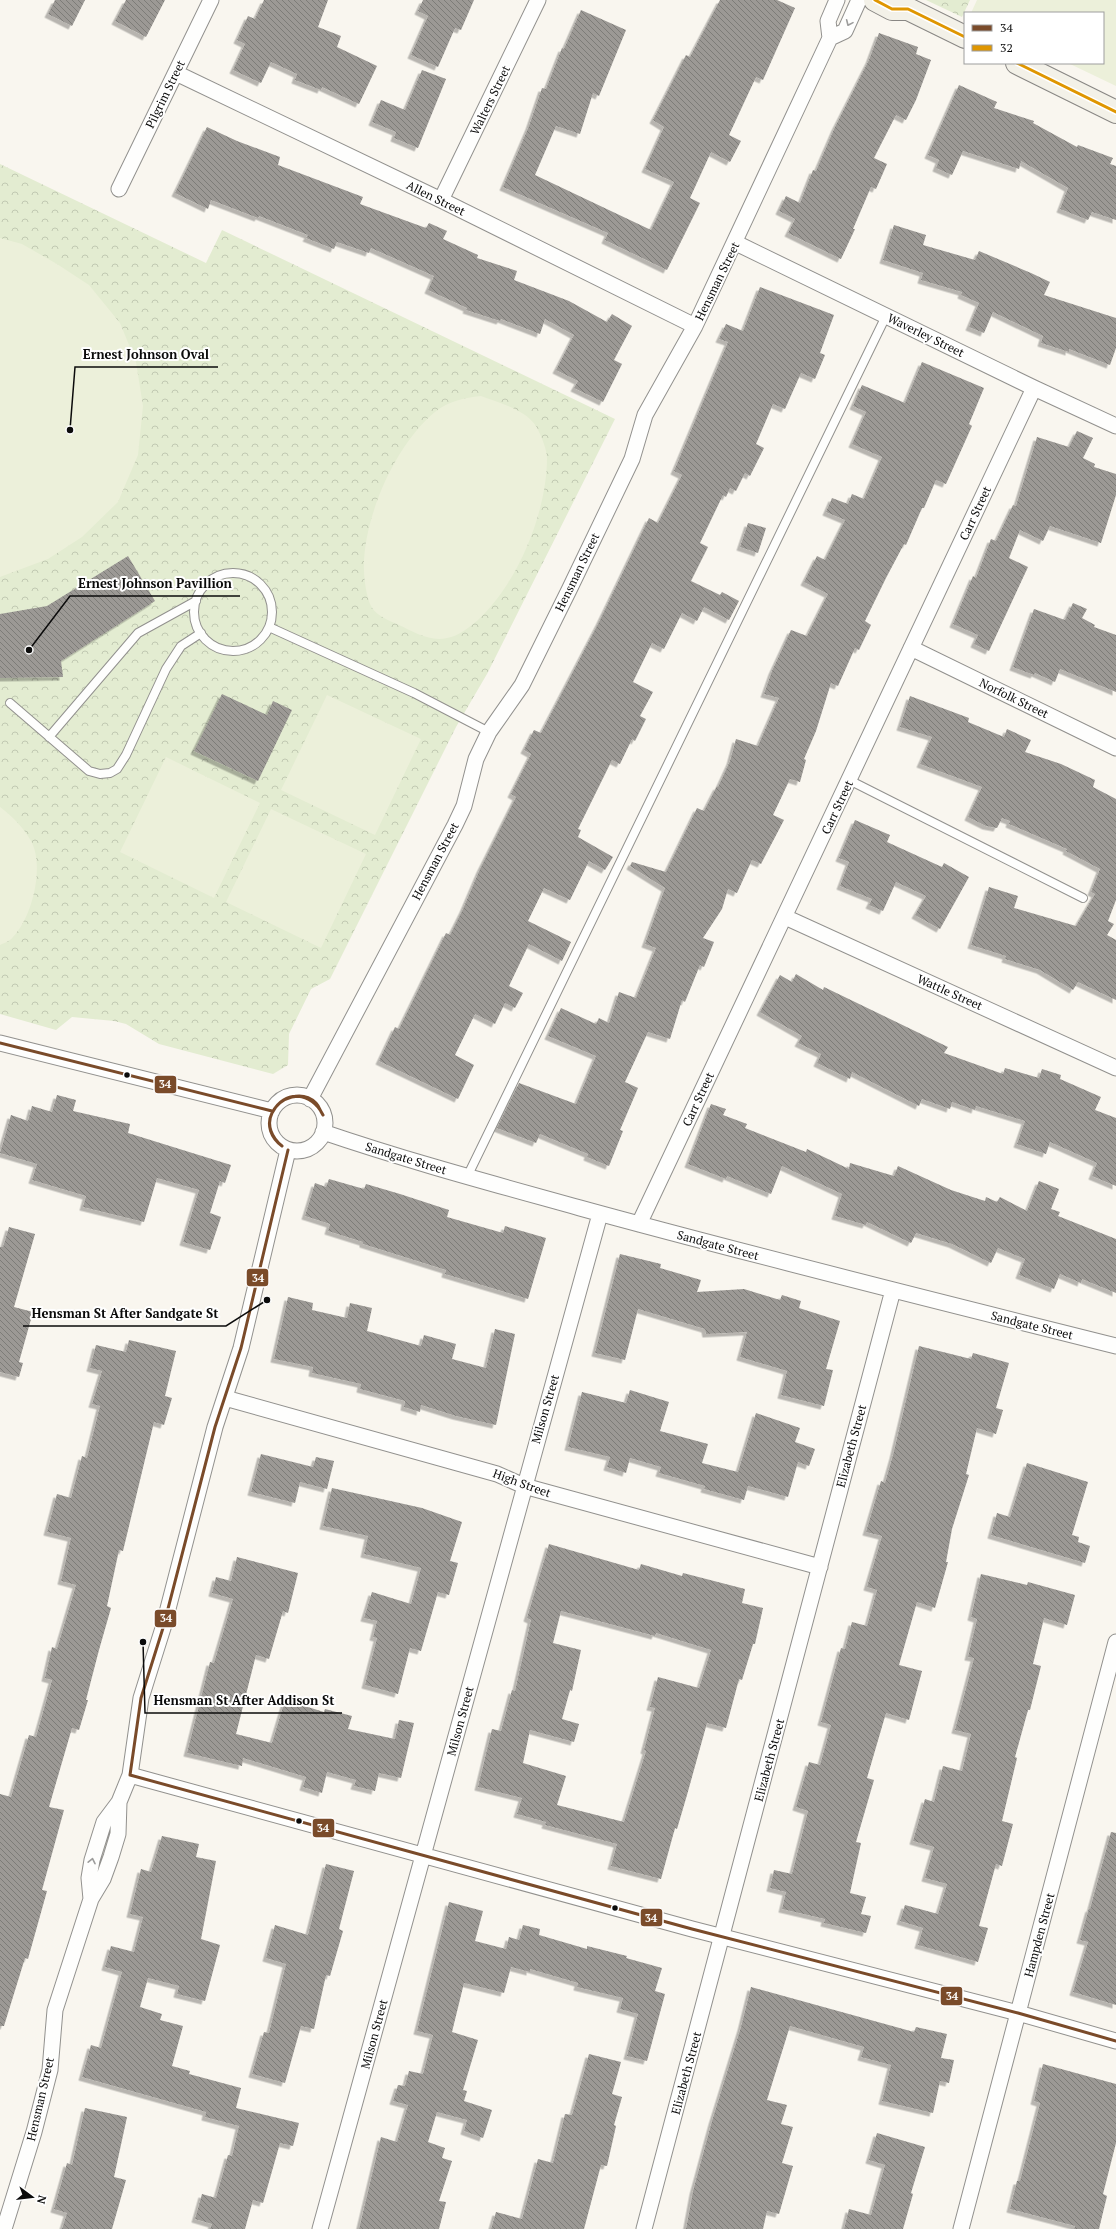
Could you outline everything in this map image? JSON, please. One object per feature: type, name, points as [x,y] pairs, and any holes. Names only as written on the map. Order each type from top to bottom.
[{"type":"street","name":"Pilgrim Street","points":[[119,189],[211,0]]},
{"type":"street","name":"Walters Street","points":[[441,200],[538,0]]},
{"type":"street","name":"Hensman Street","points":[[310,1099],[455,825],[464,806],[476,759],[489,732],[522,685],[632,459],[645,415],[695,326],[736,243],[830,38],[828,21],[837,0]]},
{"type":"street","points":[[830,38],[845,30],[859,0]]},
{"type":"street","points":[[875,0],[892,8],[904,4],[964,36]]},
{"type":"street","points":[[1019,64],[1116,112]]},
{"type":"street","name":"Allen Street","points":[[176,73],[441,200],[695,326]]},
{"type":"street","name":"Waverley Street","points":[[736,243],[1034,388],[1116,426]]},
{"type":"street","name":"Carr Street","points":[[639,1224],[1034,388]]},
{"type":"street","name":"Norfolk Street","points":[[911,648],[1116,748]]},
{"type":"street","name":"Wattle Street","points":[[785,917],[1116,1068]]},
{"type":"street","points":[[0,1043],[272,1111]]},
{"type":"street","points":[[293,1096],[310,1099],[321,1110],[324,1125],[323,1132],[313,1146],[296,1151],[288,1150],[273,1138],[270,1130],[272,1111],[284,1099],[293,1096]]},
{"type":"street","name":"Sandgate Street","points":[[323,1132],[467,1177],[600,1214],[1116,1346]]},
{"type":"street","name":"Hensman Street","points":[[4,2229],[46,2083],[52,2054],[52,2029],[55,2010],[91,1899],[103,1879],[118,1834],[119,1802],[130,1775],[141,1698],[163,1628],[196,1499],[241,1348],[288,1150]]},
{"type":"street","name":"Milson Street","points":[[320,2229],[600,1214]]},
{"type":"street","name":"Elizabeth Street","points":[[644,2229],[723,1937],[893,1290]]},
{"type":"street","name":"High Street","points":[[225,1398],[497,1474],[524,1486],[820,1567]]},
{"type":"street","name":"Hampden Street","points":[[961,2229],[1116,1642]]},
{"type":"street","points":[[130,1775],[723,1937],[1018,2013],[1116,2041]]},
{"type":"lane","points":[[467,1177],[886,316]]},
{"type":"lane","points":[[232,573],[251,577],[262,586],[270,598],[272,613],[269,627],[264,635],[250,647],[232,650],[214,645],[201,633],[195,617],[196,601],[200,592],[214,578],[232,573]]},
{"type":"lane","points":[[49,737],[138,633],[196,601]]},
{"type":"lane","points":[[269,627],[414,693],[489,732]]},
{"type":"lane","points":[[10,703],[89,771],[100,774],[110,774],[117,769],[126,755],[166,669],[181,646],[201,633]]},
{"type":"lane","points":[[849,780],[1083,898]]},
{"type":"green space","points":[[926,0],[970,0],[962,17]]},
{"type":"green space","points":[[977,0],[1116,0],[1116,86],[1070,64],[1104,64],[1104,12],[971,12]]},
{"type":"green space","points":[[0,164],[206,263],[222,230],[615,419],[487,674],[456,727],[330,979],[311,989],[289,1034],[288,1065],[273,1074],[159,1044],[126,1024],[114,1021],[72,1017],[56,1030],[0,1014]]},
{"type":"green space","points":[[0,238],[22,244],[57,264],[89,285],[120,323],[136,362],[143,406],[138,455],[118,502],[82,537],[48,559],[0,577]]},
{"type":"green space","points":[[481,396],[519,411],[536,426],[547,454],[546,479],[542,501],[528,545],[506,587],[492,605],[478,620],[459,634],[441,639],[434,639],[416,633],[384,618],[371,606],[368,600],[365,583],[364,562],[367,539],[381,490],[392,467],[405,446],[420,427],[435,412],[445,405],[462,399]]},
{"type":"green space","points":[[327,695],[421,739],[375,835],[281,790]]},
{"type":"green space","points":[[166,757],[260,803],[214,898],[120,852]]},
{"type":"green space","points":[[0,807],[25,831],[35,852],[37,864],[34,891],[26,918],[12,938],[0,945]]},
{"type":"green space","points":[[271,809],[366,854],[321,948],[226,902]]},
{"type":"building","points":[[55,0],[85,0],[72,26],[48,14]]},
{"type":"building","points":[[126,0],[165,0],[146,37],[115,21]]},
{"type":"building","points":[[264,0],[328,0],[318,27],[341,36],[337,47],[377,66],[359,104],[322,87],[321,90],[295,80],[297,74],[271,62],[261,83],[233,70],[245,44],[237,40],[248,16],[255,19]]},
{"type":"building","points":[[423,0],[474,0],[461,30],[455,28],[438,67],[411,55],[428,16],[418,11]]},
{"type":"building","points":[[720,0],[777,0],[795,8],[763,80],[756,77],[729,135],[741,141],[730,162],[711,152],[690,198],[700,203],[667,270],[605,240],[608,233],[503,187],[529,126],[542,88],[546,89],[562,48],[564,49],[581,10],[626,30],[599,96],[593,93],[580,134],[556,126],[535,175],[651,230],[674,182],[645,169],[664,127],[653,120],[686,55],[690,57]]},
{"type":"building","points":[[879,33],[918,47],[916,54],[931,60],[916,100],[906,120],[896,115],[874,158],[887,164],[876,189],[871,187],[853,229],[855,229],[841,259],[788,233],[795,219],[779,211],[786,196],[800,203],[813,170],[816,171],[835,127],[869,60]]},
{"type":"building","points":[[422,70],[446,79],[418,148],[394,138],[396,132],[372,122],[381,100],[405,110]]},
{"type":"building","points":[[959,85],[997,102],[994,108],[1034,121],[1033,123],[1077,147],[1078,145],[1113,158],[1110,164],[1116,166],[1116,220],[1092,212],[1088,220],[1060,209],[1068,188],[1021,161],[1019,169],[963,151],[952,175],[936,168],[939,160],[928,155]]},
{"type":"building","points":[[207,127],[237,141],[280,157],[278,165],[363,197],[360,204],[426,228],[429,223],[447,231],[443,239],[478,255],[477,258],[517,271],[514,280],[569,301],[607,322],[612,314],[632,326],[614,360],[622,364],[603,402],[574,388],[578,381],[556,370],[574,335],[545,319],[540,334],[501,319],[500,321],[466,310],[467,308],[428,290],[434,276],[371,248],[369,253],[337,242],[334,249],[306,238],[308,235],[259,216],[258,218],[211,200],[208,209],[175,193]]},
{"type":"building","points":[[894,225],[926,235],[923,245],[975,260],[979,251],[1050,282],[1044,295],[1116,318],[1116,348],[1110,365],[1069,349],[1069,352],[1041,343],[1043,336],[993,312],[984,333],[969,327],[979,303],[961,295],[962,292],[921,280],[923,273],[883,260]]},
{"type":"building","points":[[760,287],[834,315],[820,353],[825,355],[815,379],[801,373],[785,409],[773,404],[756,444],[764,448],[750,476],[745,473],[736,491],[730,488],[726,497],[723,495],[700,543],[708,547],[691,581],[720,595],[722,592],[739,601],[729,620],[704,607],[697,621],[682,613],[664,649],[652,643],[633,682],[653,692],[640,716],[646,719],[635,741],[632,739],[620,764],[612,760],[578,829],[581,830],[578,837],[613,857],[605,870],[589,861],[570,900],[544,888],[528,921],[571,942],[562,961],[529,944],[509,986],[523,993],[515,1008],[505,1003],[495,1024],[475,1014],[455,1055],[474,1065],[458,1099],[379,1061],[395,1027],[399,1029],[446,933],[450,935],[480,869],[516,797],[511,794],[531,754],[524,750],[534,730],[541,733],[599,622],[649,518],[658,523],[682,475],[674,471],[728,342],[719,339],[726,324],[743,331]]},
{"type":"building","points":[[922,362],[984,388],[969,424],[972,426],[946,484],[936,480],[906,545],[904,544],[886,578],[865,621],[871,625],[859,650],[855,648],[838,686],[831,683],[816,731],[804,759],[806,760],[800,782],[790,779],[773,815],[784,820],[761,864],[752,860],[737,893],[728,889],[722,909],[703,938],[714,942],[704,967],[700,965],[685,1002],[682,1000],[670,1039],[648,1032],[625,1082],[638,1088],[620,1130],[623,1131],[609,1166],[587,1157],[588,1154],[540,1134],[536,1143],[497,1128],[519,1083],[576,1104],[596,1056],[548,1036],[561,1008],[596,1024],[599,1018],[609,1023],[619,992],[636,998],[656,948],[645,944],[665,888],[630,866],[632,862],[666,872],[697,808],[704,811],[717,786],[718,787],[730,761],[736,739],[758,746],[779,698],[764,694],[772,671],[791,630],[807,636],[828,594],[804,582],[817,556],[825,560],[845,520],[826,512],[832,498],[848,504],[852,494],[864,499],[882,457],[852,444],[866,412],[853,406],[862,385],[905,403]]},
{"type":"building","points":[[1077,431],[1093,438],[1083,458],[1095,464],[1094,467],[1116,474],[1116,495],[1101,543],[1050,526],[1043,541],[1020,530],[1009,558],[1028,567],[989,651],[974,644],[978,635],[953,624],[973,576],[976,578],[991,539],[996,541],[1013,505],[1016,506],[1037,437],[1069,447]]},
{"type":"building","points":[[748,523],[766,528],[758,553],[740,547]]},
{"type":"building","points":[[128,556],[155,601],[61,661],[63,677],[0,678],[0,614],[47,606]]},
{"type":"building","points":[[1073,603],[1087,609],[1082,618],[1095,625],[1094,627],[1116,635],[1116,692],[1060,669],[1055,682],[1035,673],[1034,675],[1013,667],[1034,609],[1065,620]]},
{"type":"building","points":[[222,694],[267,715],[273,701],[292,710],[258,781],[194,751]]},
{"type":"building","points":[[910,696],[969,718],[968,722],[1004,737],[1007,729],[1031,740],[1025,752],[1061,764],[1095,780],[1093,787],[1116,799],[1116,900],[1108,921],[1114,924],[1107,935],[1116,940],[1116,1000],[1078,982],[1073,990],[1040,970],[1005,959],[1006,956],[971,945],[989,887],[1018,896],[1014,908],[1076,926],[1095,894],[1091,892],[1100,869],[1066,851],[1067,849],[1009,824],[1010,821],[1002,818],[997,828],[986,826],[968,817],[982,787],[920,764],[932,737],[900,727]]},
{"type":"building","points":[[855,820],[890,835],[887,842],[942,867],[944,863],[969,877],[940,929],[915,915],[926,896],[896,882],[883,911],[869,905],[872,899],[840,886],[849,862],[839,858]]},
{"type":"building","points":[[796,974],[823,990],[824,987],[948,1047],[944,1053],[1003,1074],[1005,1068],[1039,1078],[1042,1069],[1061,1075],[1060,1079],[1101,1097],[1095,1110],[1116,1118],[1116,1186],[1092,1176],[1097,1163],[1050,1142],[1046,1154],[1017,1144],[1025,1121],[976,1106],[975,1110],[952,1102],[950,1109],[922,1099],[919,1106],[852,1072],[850,1079],[817,1063],[821,1054],[798,1043],[802,1036],[760,1012],[780,975],[792,982]]},
{"type":"building","points":[[57,1095],[76,1100],[73,1111],[130,1124],[128,1133],[231,1165],[225,1183],[220,1181],[210,1213],[221,1217],[210,1250],[183,1242],[199,1190],[157,1178],[144,1222],[83,1207],[86,1196],[32,1180],[37,1164],[0,1153],[11,1115],[28,1121],[32,1106],[52,1112]]},
{"type":"building","points":[[711,1104],[726,1109],[723,1115],[747,1124],[745,1128],[806,1152],[807,1149],[849,1169],[850,1163],[894,1176],[898,1166],[951,1190],[985,1201],[986,1197],[997,1202],[1000,1197],[1027,1211],[1039,1181],[1059,1189],[1051,1209],[1060,1212],[1058,1216],[1116,1239],[1116,1293],[1082,1279],[1081,1283],[1060,1274],[1054,1289],[1019,1275],[1025,1259],[998,1248],[991,1263],[952,1244],[916,1233],[911,1243],[867,1222],[866,1225],[835,1216],[842,1194],[782,1166],[771,1194],[727,1176],[726,1179],[688,1164]]},
{"type":"building","points":[[329,1179],[364,1189],[366,1184],[400,1194],[449,1210],[447,1217],[503,1233],[505,1226],[546,1238],[528,1299],[445,1274],[446,1270],[363,1244],[363,1242],[328,1231],[330,1224],[305,1216],[315,1183],[326,1187]]},
{"type":"building","points":[[9,1227],[35,1234],[14,1307],[33,1312],[19,1362],[23,1363],[19,1377],[0,1372],[0,1247],[3,1247]]},
{"type":"building","points":[[620,1254],[661,1264],[660,1268],[701,1280],[697,1292],[744,1289],[780,1300],[782,1295],[801,1301],[799,1308],[840,1321],[826,1369],[833,1370],[824,1406],[781,1395],[787,1371],[740,1357],[747,1332],[706,1334],[705,1329],[638,1309],[625,1360],[595,1353]]},
{"type":"building","points":[[288,1297],[313,1303],[312,1310],[347,1318],[350,1303],[372,1308],[367,1331],[421,1346],[424,1335],[456,1344],[452,1359],[486,1368],[495,1329],[515,1334],[496,1425],[456,1416],[421,1405],[420,1412],[404,1407],[405,1401],[360,1389],[361,1384],[312,1373],[313,1367],[274,1359]]},
{"type":"building","points":[[129,1340],[176,1351],[165,1396],[172,1398],[164,1425],[154,1422],[123,1551],[119,1550],[107,1606],[111,1608],[86,1700],[88,1700],[79,1730],[72,1728],[49,1807],[64,1810],[42,1890],[47,1891],[28,1959],[25,1958],[4,2026],[0,2026],[0,1794],[11,1797],[29,1735],[36,1737],[52,1680],[45,1678],[52,1647],[57,1649],[76,1585],[61,1581],[71,1538],[47,1532],[57,1494],[71,1498],[82,1456],[87,1458],[100,1406],[92,1404],[102,1371],[90,1368],[96,1345],[126,1352]]},
{"type":"building","points":[[919,1346],[971,1359],[973,1353],[1009,1363],[996,1408],[1003,1410],[996,1434],[977,1428],[966,1474],[969,1475],[952,1529],[946,1562],[948,1562],[935,1608],[917,1602],[899,1665],[922,1671],[909,1720],[886,1713],[867,1778],[874,1780],[856,1842],[861,1843],[850,1893],[866,1897],[861,1914],[871,1916],[866,1933],[824,1923],[825,1919],[782,1909],[786,1892],[770,1888],[774,1870],[792,1874],[808,1811],[796,1807],[809,1762],[820,1765],[831,1725],[821,1722],[841,1648],[845,1649],[852,1622],[867,1626],[877,1590],[867,1587],[882,1536],[866,1532],[881,1481],[885,1483],[893,1455]]},
{"type":"building","points":[[630,1390],[669,1402],[660,1431],[708,1444],[702,1463],[738,1472],[756,1413],[800,1428],[795,1442],[815,1449],[809,1466],[798,1462],[788,1497],[748,1486],[744,1500],[704,1489],[705,1486],[659,1473],[661,1467],[630,1458],[626,1473],[607,1467],[610,1457],[568,1447],[582,1392],[626,1403]]},
{"type":"building","points":[[261,1454],[313,1467],[316,1457],[334,1461],[327,1489],[300,1482],[295,1503],[251,1492]]},
{"type":"building","points":[[1027,1463],[1088,1482],[1072,1535],[1079,1537],[1078,1542],[1090,1546],[1085,1563],[991,1535],[997,1513],[1010,1517]]},
{"type":"building","points":[[332,1488],[422,1508],[462,1522],[450,1561],[458,1563],[449,1595],[438,1592],[421,1651],[410,1648],[398,1694],[365,1685],[377,1638],[373,1637],[377,1621],[364,1618],[372,1592],[411,1604],[421,1568],[364,1554],[368,1536],[323,1526]]},
{"type":"building","points":[[549,1544],[639,1570],[641,1564],[682,1576],[683,1573],[745,1589],[742,1603],[763,1608],[755,1644],[753,1644],[742,1680],[739,1679],[726,1728],[707,1723],[677,1829],[675,1828],[661,1879],[611,1866],[617,1844],[545,1825],[546,1822],[517,1814],[522,1798],[478,1787],[492,1729],[501,1731],[512,1690],[515,1691],[531,1620],[527,1618]],"holes":[[[561,1611],[655,1636],[656,1633],[711,1650],[699,1688],[658,1677],[650,1707],[655,1708],[644,1750],[646,1751],[624,1822],[557,1805],[566,1776],[523,1763],[530,1730],[574,1742],[579,1724],[562,1719],[570,1690],[572,1691],[581,1650],[553,1643]]]},
{"type":"building","points":[[237,1557],[298,1573],[288,1613],[283,1611],[269,1659],[256,1655],[236,1734],[272,1743],[285,1700],[324,1712],[325,1709],[352,1716],[348,1729],[395,1739],[399,1720],[414,1723],[401,1778],[379,1773],[375,1791],[354,1786],[356,1780],[327,1772],[322,1793],[303,1787],[306,1777],[243,1758],[242,1766],[187,1753],[210,1662],[214,1663],[233,1599],[212,1593],[216,1577],[231,1581]]},
{"type":"building","points":[[981,1574],[1027,1585],[1028,1582],[1075,1595],[1067,1625],[1044,1618],[1033,1664],[1041,1666],[1030,1710],[1028,1710],[1015,1757],[1017,1758],[1002,1821],[1013,1824],[1002,1866],[996,1864],[979,1926],[988,1928],[978,1962],[918,1945],[923,1928],[900,1921],[905,1905],[938,1914],[947,1884],[925,1878],[934,1847],[913,1841],[925,1799],[934,1802],[943,1766],[962,1771],[971,1734],[955,1730],[974,1658],[968,1657],[977,1619],[971,1617]]},
{"type":"building","points":[[1111,1832],[1116,1833],[1116,2005],[1073,1992],[1088,1942],[1080,1940]]},
{"type":"building","points":[[162,1836],[199,1844],[196,1857],[216,1861],[201,1939],[220,1945],[205,2001],[177,1994],[179,1986],[148,1978],[140,2007],[162,2014],[160,2020],[183,2026],[172,2066],[190,2071],[189,2074],[241,2088],[236,2108],[299,2123],[293,2146],[280,2143],[263,2203],[253,2200],[245,2229],[210,2229],[212,2224],[195,2219],[202,2194],[216,2198],[228,2155],[232,2156],[239,2126],[205,2117],[206,2112],[82,2077],[91,2045],[101,2048],[122,1972],[105,1967],[111,1946],[134,1952],[143,1917],[130,1914],[141,1869],[151,1872]]},
{"type":"building","points":[[326,1864],[354,1871],[339,1929],[343,1931],[330,1976],[326,1975],[314,2029],[301,2026],[285,2083],[252,2074],[264,2032],[269,2033],[286,1964],[266,1958],[275,1925],[308,1935]]},
{"type":"building","points":[[449,1902],[483,1911],[475,1941],[506,1949],[509,1937],[519,1940],[523,1925],[540,1929],[539,1935],[587,1949],[587,1946],[627,1956],[626,1958],[662,1968],[655,1991],[665,1994],[647,2061],[627,2056],[638,2014],[620,2009],[623,1998],[577,1987],[578,1983],[530,1969],[530,1972],[511,1967],[504,1993],[464,1983],[452,2032],[478,2040],[463,2090],[467,2091],[464,2101],[492,2110],[483,2138],[464,2131],[467,2120],[437,2112],[428,2142],[445,2148],[442,2158],[452,2161],[439,2201],[446,2202],[439,2229],[359,2229],[381,2137],[397,2142],[408,2105],[393,2101],[398,2085],[405,2086],[409,2071],[423,2074],[433,2035],[417,2031]]},
{"type":"building","points":[[751,1987],[914,2032],[916,2027],[947,2034],[941,2058],[954,2060],[949,2083],[940,2081],[933,2113],[882,2101],[891,2065],[861,2057],[864,2047],[790,2026],[767,2100],[787,2105],[781,2124],[793,2127],[782,2163],[793,2166],[779,2214],[767,2211],[763,2229],[686,2229],[693,2191],[712,2121],[741,2027]]},
{"type":"building","points":[[589,2054],[621,2062],[612,2094],[622,2097],[614,2125],[616,2126],[607,2166],[601,2165],[584,2229],[491,2229],[496,2212],[522,2219],[538,2159],[553,2163],[565,2114],[572,2115]]},
{"type":"building","points":[[1043,2064],[1116,2084],[1116,2143],[1103,2194],[1107,2196],[1099,2229],[1074,2229],[1075,2226],[1010,2209],[1017,2181],[1020,2181],[1040,2103],[1034,2101]]},
{"type":"building","points":[[85,2108],[127,2117],[114,2177],[126,2180],[112,2229],[62,2229],[67,2213],[54,2209],[67,2163],[72,2165]]},
{"type":"building","points":[[877,2133],[925,2147],[911,2193],[913,2194],[903,2229],[844,2229],[849,2209],[871,2215],[885,2165],[869,2160]]},
{"type":"transit line","name":"32","points":[[875,0],[892,9],[908,9],[964,37]]},
{"type":"transit line","name":"32","points":[[1019,64],[1116,112]]},
{"type":"transit line","name":"34","points":[[0,1043],[272,1111]]},
{"type":"transit line","name":"34","points":[[272,1113],[277,1105],[283,1100],[298,1096],[312,1102],[318,1107],[323,1115]]},
{"type":"transit line","name":"34","points":[[272,1113],[276,1107],[286,1099],[298,1096],[310,1099],[316,1103],[323,1115]]},
{"type":"transit line","name":"34","points":[[272,1113],[270,1118],[271,1131],[275,1139],[282,1146]]},
{"type":"transit line","name":"34","points":[[272,1113],[269,1122],[272,1135],[282,1146]]},
{"type":"transit line","name":"34","points":[[130,1775],[141,1698],[163,1628],[215,1427],[241,1348],[288,1150]]},
{"type":"transit line","name":"34","points":[[130,1775],[692,1929],[1018,2013],[1116,2041]]},
{"type":"place","name":"Ernest Johnson Oval","points":[[70,430]]},
{"type":"place","name":"Ernest Johnson Pavillion","points":[[29,650]]},
{"type":"place","name":"Hensman St After Sandgate St","points":[[267,1300]]},
{"type":"place","name":"Hensman St After Addison St","points":[[143,1642]]}]
